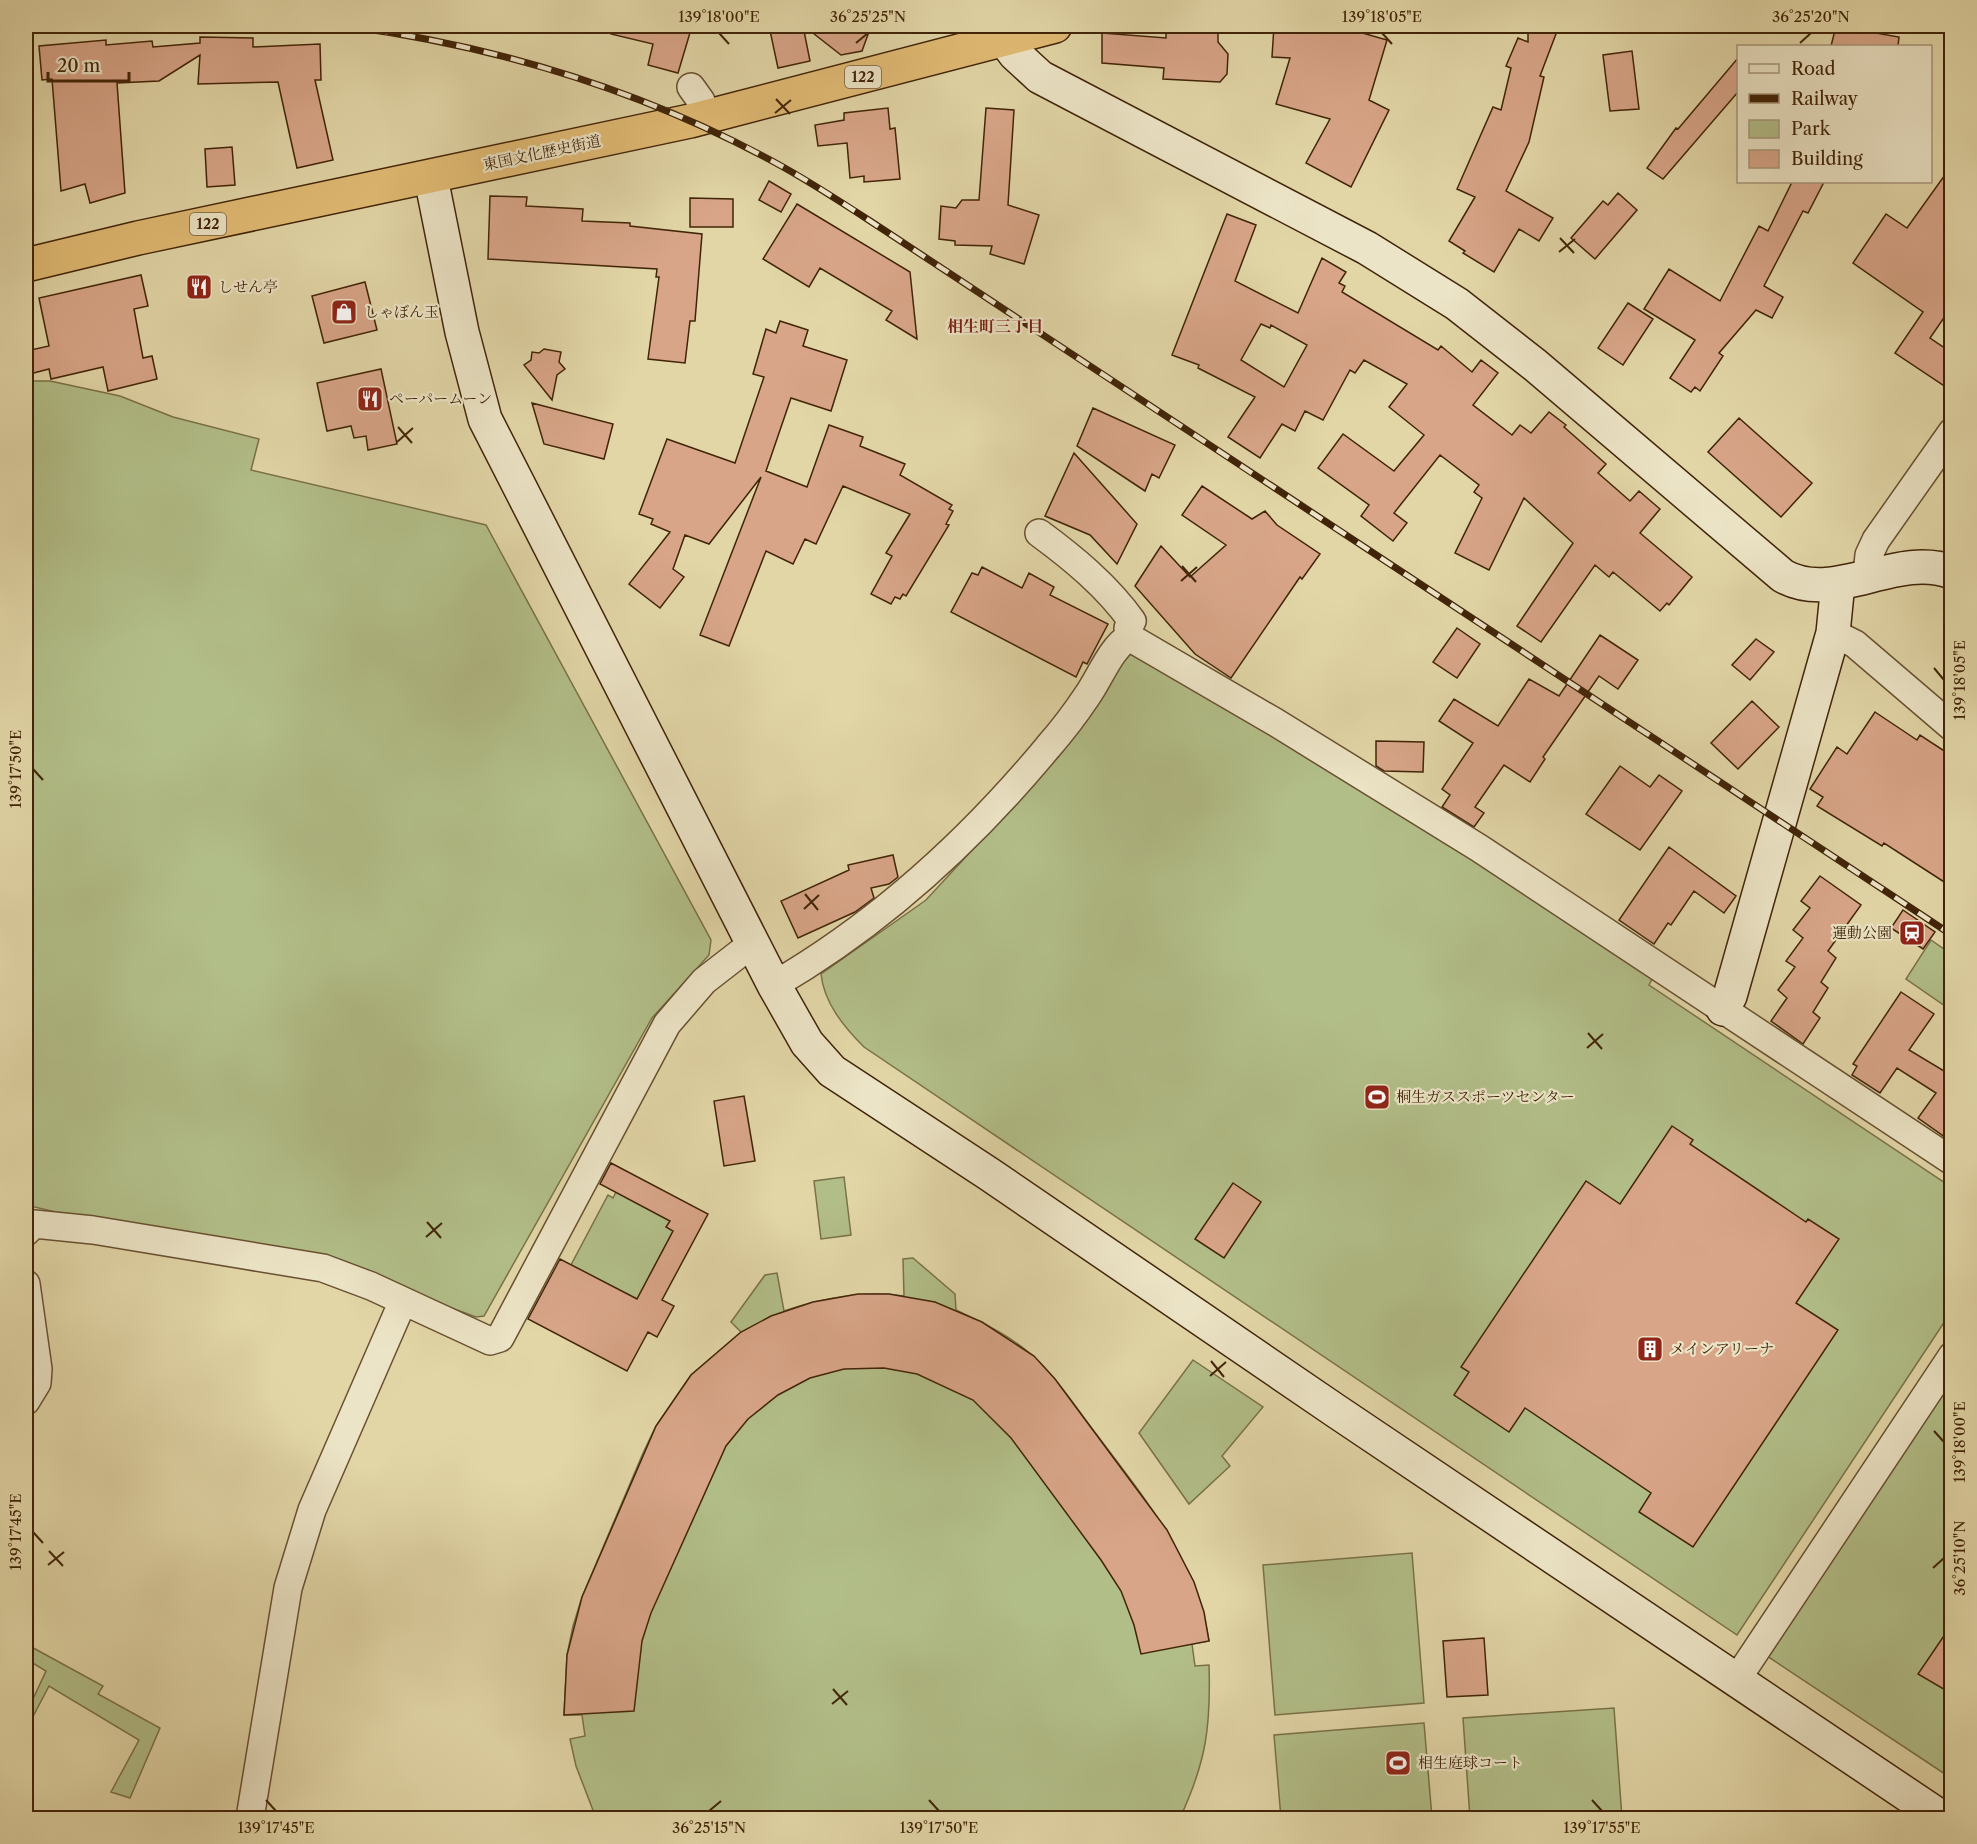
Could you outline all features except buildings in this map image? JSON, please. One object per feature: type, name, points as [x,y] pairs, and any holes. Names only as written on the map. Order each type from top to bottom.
[{"type":"highway","name":"東国文化歴史街道","points":[[26,265],[138,238],[431,178],[706,117],[999,33],[1055,26]]},
{"type":"street","points":[[999,33],[1015,54],[1040,77],[1402,268],[1471,314],[1512,346],[1783,576],[1803,584],[1852,579],[1919,567],[1952,572]]},
{"type":"street","points":[[691,87],[701,101],[706,117]]},
{"type":"street","points":[[431,178],[462,332],[485,419],[774,985],[807,1043],[832,1071],[989,1174],[1335,1411],[1942,1818]]},
{"type":"street","points":[[1723,1009],[1730,996],[1833,633],[1852,579],[1869,555],[1876,540],[1952,432]]},
{"type":"street","points":[[1039,533],[1070,555],[1124,608],[1132,621],[1128,628],[1129,637]]},
{"type":"street","points":[[1833,633],[1855,644],[1952,727]]},
{"type":"street","points":[[774,985],[813,962],[854,933],[949,855],[1047,749],[1088,695],[1120,644],[1129,637]]},
{"type":"street","points":[[1129,637],[1264,716],[1479,848],[1952,1161]]},
{"type":"street","points":[[26,1232],[34,1224],[93,1230],[323,1268],[403,1301],[490,1341],[500,1338],[667,1024],[704,981],[753,943]]},
{"type":"street","points":[[26,1284],[38,1369],[37,1383],[26,1401]]},
{"type":"street","points":[[250,1818],[288,1588],[312,1510],[403,1301]]},
{"type":"street","points":[[1737,1679],[1952,1356]]},
{"type":"green space","points":[[26,381],[50,381],[120,396],[173,417],[259,439],[251,470],[486,525],[711,940],[709,955],[652,1018],[484,1316],[476,1317],[438,1303],[26,1205]]},
{"type":"green space","name":"桐生ガススポーツセンター","points":[[1138,650],[1509,882],[1652,979],[1649,985],[1951,1187],[1951,1312],[1737,1635],[864,1047],[836,1014],[826,995],[821,974],[926,900],[1059,756],[1129,653]]},
{"type":"green space","points":[[1931,940],[1951,954],[1951,1010],[1906,979]]},
{"type":"green space","points":[[844,1177],[851,1235],[821,1239],[814,1181]]},
{"type":"green space","points":[[616,1192],[670,1221],[667,1227],[673,1231],[637,1299],[571,1265],[608,1195],[613,1198]]},
{"type":"green space","points":[[913,1258],[955,1294],[956,1310],[1016,1343],[1034,1357],[1051,1375],[1133,1483],[1181,1557],[1193,1583],[1209,1641],[1192,1644],[1195,1666],[1209,1665],[1209,1707],[1201,1761],[1180,1818],[596,1818],[576,1766],[570,1739],[585,1736],[582,1715],[564,1715],[567,1655],[582,1597],[656,1426],[691,1375],[741,1332],[731,1322],[765,1275],[777,1273],[784,1311],[843,1296],[889,1294],[904,1296],[903,1259]]},
{"type":"green space","points":[[1193,1360],[1263,1407],[1222,1456],[1230,1466],[1189,1504],[1139,1433]]},
{"type":"green space","points":[[1951,1379],[1951,1778],[1767,1656]]},
{"type":"green space","points":[[1412,1553],[1424,1703],[1275,1715],[1263,1565]]},
{"type":"green space","points":[[26,1644],[103,1686],[98,1694],[160,1728],[130,1798],[111,1792],[139,1740],[49,1686],[26,1730],[26,1714],[46,1671],[26,1659]]},
{"type":"green space","points":[[1614,1708],[1622,1818],[1470,1818],[1463,1718]]},
{"type":"green space","points":[[1424,1723],[1432,1818],[1281,1818],[1274,1735]]},
{"type":"railway","points":[[26,27],[38,26]]},
{"type":"railway","points":[[346,26],[457,46],[566,74],[672,113],[724,136],[789,170],[887,232],[1952,935]]},
{"type":"place","name":"しせん亭","points":[[199,287]]},
{"type":"place","name":"しゃぼん玉","points":[[344,312]]},
{"type":"place","name":"ペーパームーン","points":[[370,399]]},
{"type":"place","name":"運動公園","points":[[1912,933]]},
{"type":"place","name":"桐生ガススポーツセンター","points":[[1377,1097]]},
{"type":"place","name":"メインアリーナ","points":[[1650,1349]]},
{"type":"place","name":"相生庭球コート","points":[[1398,1763]]},
{"type":"district","name":"相生町三丁目","points":[[995,326]]}]
